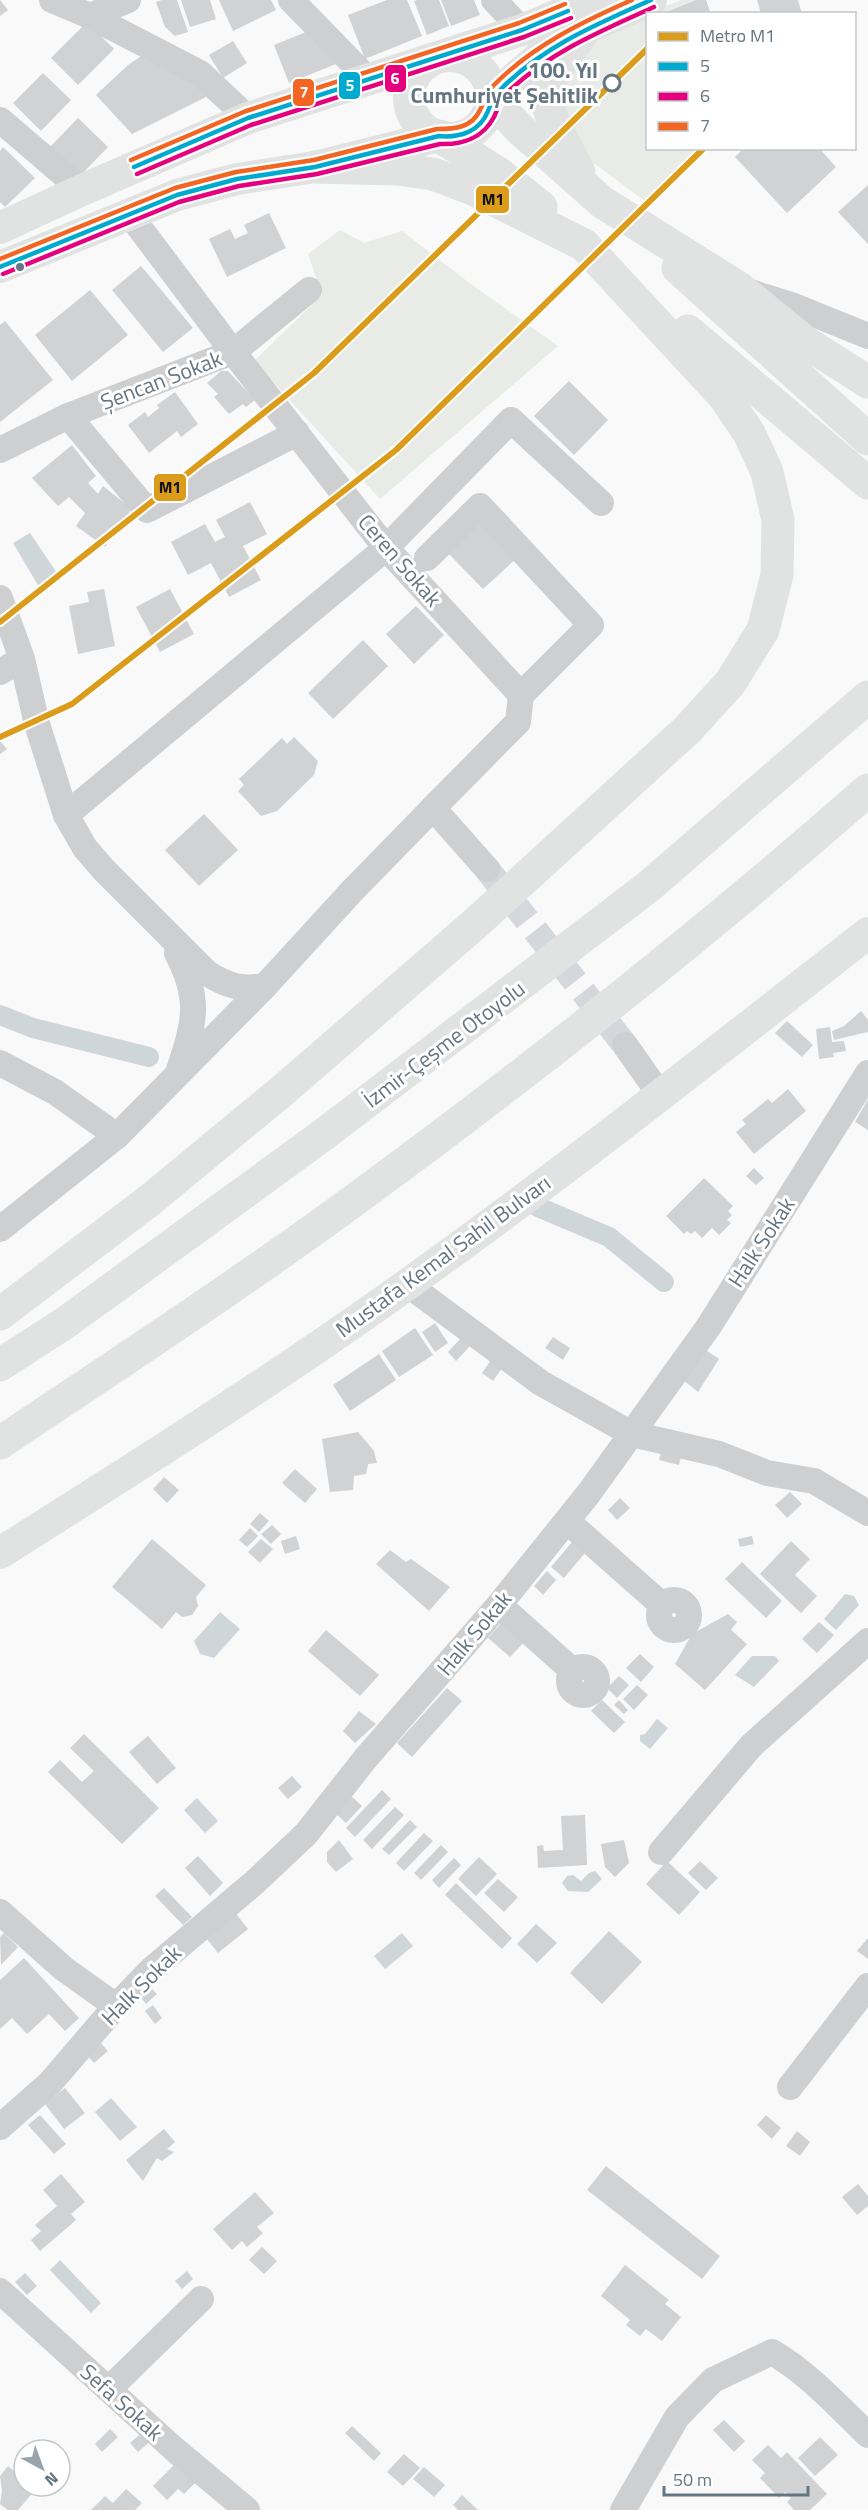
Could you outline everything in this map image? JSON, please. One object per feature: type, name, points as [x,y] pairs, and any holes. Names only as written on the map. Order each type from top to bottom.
[{"type":"highway","points":[[590,14],[554,75],[547,99],[559,134],[581,175],[609,207],[740,288],[805,342],[868,382]]},
{"type":"highway","points":[[491,99],[523,132],[868,440]]},
{"type":"highway","points":[[439,136],[498,173],[868,483]]},
{"type":"highway","points":[[0,1314],[150,1200],[477,922],[687,730],[730,683],[763,630],[777,576],[778,520],[767,472],[749,433],[723,395],[584,245],[473,189],[433,174],[397,169],[315,167]]},
{"type":"highway","name":"İzmir-Çeşme Otoyolu","points":[[0,1365],[65,1323],[324,1135],[648,887],[868,697]]},
{"type":"highway","points":[[0,1443],[355,1199],[585,1024],[773,873],[868,790]]},
{"type":"highway","points":[[773,873],[868,808]]},
{"type":"main road","points":[[0,228],[81,190],[248,118],[522,30],[651,0]]},
{"type":"main road","points":[[491,99],[590,14]]},
{"type":"main road","points":[[456,56],[475,63],[484,73],[490,86],[491,99],[486,116],[474,130],[463,136],[451,138],[439,136],[427,131],[411,111],[410,85],[425,64],[436,58],[456,56]]},
{"type":"main road","points":[[0,267],[177,195],[227,182],[315,167],[439,136]]},
{"type":"main road","name":"Mustafa Kemal Sahil Bulvarı","points":[[0,1553],[212,1418],[407,1284],[661,1096],[868,933]]},
{"type":"street","points":[[52,0],[90,16],[200,73],[248,118]]},
{"type":"street","points":[[90,16],[128,0]]},
{"type":"street","points":[[291,0],[368,79]]},
{"type":"street","points":[[494,0],[522,30]]},
{"type":"street","points":[[0,120],[81,190]]},
{"type":"street","name":"Ceren Sokak","points":[[130,215],[233,352],[386,548],[520,695]]},
{"type":"street","points":[[740,288],[794,306],[868,336]]},
{"type":"street","name":"Şencan Sokak","points":[[0,450],[68,416],[233,352],[309,290]]},
{"type":"street","points":[[68,416],[147,510],[297,433]]},
{"type":"street","points":[[66,815],[386,548],[511,420],[601,503]]},
{"type":"street","points":[[0,1229],[117,1136],[265,986],[352,891],[519,722],[520,695],[591,625],[480,506],[427,558]]},
{"type":"street","points":[[0,598],[22,659],[38,724],[66,815],[85,848],[207,973],[224,984],[239,988],[265,986]]},
{"type":"street","points":[[0,672],[22,659]]},
{"type":"street","points":[[433,808],[487,868]]},
{"type":"street","points":[[169,936],[184,965],[194,998],[208,1020],[216,1026],[224,1027]]},
{"type":"street","points":[[207,973],[224,1004],[226,1013],[224,1027]]},
{"type":"street","points":[[177,1075],[192,1024],[194,998]]},
{"type":"street","points":[[625,1045],[661,1096]]},
{"type":"street","points":[[0,1063],[55,1092],[117,1136]]},
{"type":"street","name":"Halk Sokak","points":[[0,2127],[50,2083],[116,2006],[151,1970],[255,1882],[306,1834],[365,1759],[499,1605],[567,1521],[709,1326],[868,1072]]},
{"type":"street","points":[[407,1284],[541,1383],[632,1434],[719,1454],[767,1473],[814,1481],[868,1513]]},
{"type":"street","points":[[567,1521],[662,1605]]},
{"type":"street","points":[[499,1605],[573,1671]]},
{"type":"street","points":[[661,1852],[751,1746],[868,1641]]},
{"type":"street","points":[[0,1912],[64,1969],[116,2006]]},
{"type":"street","points":[[790,2087],[868,1986]]},
{"type":"street","name":"Sefa Sokak","points":[[0,2291],[247,2510]]},
{"type":"street","points":[[109,2389],[201,2299]]},
{"type":"street","points":[[623,2510],[677,2417],[713,2380],[772,2352],[815,2384],[868,2435]]},
{"type":"shaded area","points":[[681,0],[696,0],[665,12],[651,12]]},
{"type":"shaded area","points":[[646,14],[646,150],[697,150],[645,201],[581,154],[557,92],[590,37]]},
{"type":"shaded area","points":[[340,230],[364,243],[402,231],[468,282],[558,346],[380,499],[254,361],[322,295],[308,254]]},
{"type":"shaded area","points":[[30,533],[59,576],[39,587],[13,543]]},
{"type":"shaded area","points":[[845,1594],[854,1596],[859,1605],[836,1630],[824,1619]]},
{"type":"shaded area","points":[[220,1612],[240,1629],[214,1658],[200,1654],[194,1641]]},
{"type":"shaded area","points":[[752,1656],[775,1656],[779,1661],[754,1687],[735,1675]]},
{"type":"shaded area","points":[[657,1719],[668,1728],[650,1749],[640,1741],[640,1735],[645,1734]]},
{"type":"shaded area","points":[[197,1798],[218,1821],[205,1833],[184,1810]]},
{"type":"shaded area","points":[[595,1871],[602,1879],[588,1892],[568,1891],[562,1883],[567,1876],[573,1875],[581,1881],[589,1873]]},
{"type":"shaded area","points":[[402,1933],[413,1946],[385,1969],[374,1956]]},
{"type":"shaded area","points":[[111,2098],[137,2127],[120,2141],[95,2112]]},
{"type":"shaded area","points":[[60,2260],[101,2303],[91,2313],[50,2270]]},
{"type":"building","points":[[0,0],[8,10],[0,16]]},
{"type":"building","points":[[177,0],[188,32],[175,36],[165,27],[156,2]]},
{"type":"building","points":[[181,0],[210,0],[216,19],[190,27]]},
{"type":"building","points":[[219,0],[271,0],[276,10],[233,31]]},
{"type":"building","points":[[387,0],[407,0],[422,36],[365,59],[348,15]]},
{"type":"building","points":[[439,0],[449,26],[427,35],[414,1]]},
{"type":"building","points":[[441,0],[474,0],[480,15],[451,26]]},
{"type":"building","points":[[696,0],[706,0],[710,12],[666,12]]},
{"type":"building","points":[[757,0],[798,0],[801,12],[760,12]]},
{"type":"building","points":[[87,22],[114,49],[78,85],[51,58]]},
{"type":"building","points":[[311,30],[341,62],[289,83],[274,45]]},
{"type":"building","points":[[233,41],[247,63],[223,78],[209,55]]},
{"type":"building","points":[[144,54],[178,73],[210,95],[132,134],[96,95],[128,65]]},
{"type":"building","points":[[43,73],[71,100],[41,131],[13,103]]},
{"type":"building","points":[[78,118],[108,147],[80,176],[50,147]]},
{"type":"building","points":[[3,147],[35,178],[5,207],[0,202],[0,151]]},
{"type":"building","points":[[742,150],[821,150],[836,167],[787,213],[735,157]]},
{"type":"building","points":[[868,185],[868,244],[838,212]]},
{"type":"building","points":[[269,213],[286,248],[227,277],[209,239],[230,229],[235,239],[248,233],[244,225]]},
{"type":"building","points":[[141,266],[193,328],[163,352],[112,290]]},
{"type":"building","points":[[90,290],[128,335],[72,381],[35,335]]},
{"type":"building","points":[[5,321],[53,380],[0,422],[0,325]]},
{"type":"building","points":[[221,371],[228,371],[255,400],[246,407],[243,404],[229,414],[214,397],[218,394],[207,383]]},
{"type":"building","points":[[569,381],[608,420],[574,455],[534,416]]},
{"type":"building","points":[[175,392],[198,424],[181,437],[177,431],[149,453],[128,425],[145,412],[148,417],[159,408],[157,405]]},
{"type":"building","points":[[72,445],[96,476],[88,483],[98,494],[103,486],[132,509],[105,547],[76,526],[85,513],[69,497],[58,506],[32,478]]},
{"type":"building","points":[[250,502],[267,534],[243,546],[261,580],[229,597],[211,563],[188,575],[171,542],[205,524],[215,542],[225,537],[216,520]]},
{"type":"building","points":[[482,517],[519,556],[483,589],[446,551]]},
{"type":"building","points":[[104,589],[115,646],[78,654],[69,606],[89,602],[87,592]]},
{"type":"building","points":[[170,589],[194,634],[160,652],[136,607]]},
{"type":"building","points":[[416,606],[444,635],[414,664],[386,634]]},
{"type":"building","points":[[363,640],[388,666],[333,719],[308,693]]},
{"type":"building","points":[[294,737],[318,761],[314,775],[277,811],[261,816],[238,791],[244,785],[239,779],[282,738],[287,744]]},
{"type":"building","points":[[0,741],[7,749],[0,754]]},
{"type":"building","points":[[204,814],[238,850],[199,886],[165,850]]},
{"type":"building","points":[[861,1011],[868,1020],[868,1032],[834,1040],[832,1031],[844,1026]]},
{"type":"building","points":[[787,1021],[813,1045],[802,1057],[775,1033]]},
{"type":"building","points":[[830,1027],[832,1042],[844,1041],[846,1051],[833,1053],[834,1057],[819,1059],[816,1029]]},
{"type":"building","points":[[788,1089],[806,1111],[754,1154],[736,1132],[746,1124],[742,1120],[768,1099],[772,1103]]},
{"type":"building","points":[[868,1099],[868,1130],[855,1122]]},
{"type":"building","points":[[754,1168],[764,1178],[756,1185],[746,1176]]},
{"type":"building","points":[[704,1178],[733,1206],[728,1211],[732,1215],[727,1220],[731,1223],[719,1235],[712,1228],[702,1238],[695,1231],[691,1234],[687,1231],[684,1234],[666,1216]]},
{"type":"building","points":[[435,1323],[448,1343],[435,1352],[422,1332]]},
{"type":"building","points":[[415,1328],[433,1355],[399,1377],[382,1351]]},
{"type":"building","points":[[553,1337],[570,1348],[563,1360],[545,1348]]},
{"type":"building","points":[[461,1338],[470,1346],[456,1361],[448,1352]]},
{"type":"building","points":[[704,1349],[719,1359],[698,1392],[682,1379]]},
{"type":"building","points":[[379,1354],[396,1380],[350,1411],[333,1385]]},
{"type":"building","points":[[491,1360],[502,1368],[493,1381],[482,1373]]},
{"type":"building","points":[[358,1432],[374,1451],[377,1463],[368,1464],[366,1474],[354,1476],[353,1490],[330,1492],[322,1439]]},
{"type":"building","points":[[662,1448],[682,1453],[679,1465],[659,1460]]},
{"type":"building","points":[[295,1469],[317,1489],[305,1503],[282,1483]]},
{"type":"building","points":[[164,1477],[179,1490],[167,1503],[153,1489]]},
{"type":"building","points":[[790,1492],[802,1504],[787,1518],[775,1505]]},
{"type":"building","points":[[620,1498],[630,1508],[617,1520],[608,1510]]},
{"type":"building","points":[[260,1513],[269,1521],[259,1532],[250,1524]]},
{"type":"building","points":[[272,1525],[281,1534],[271,1544],[261,1534]]},
{"type":"building","points":[[250,1528],[258,1536],[247,1547],[239,1540]]},
{"type":"building","points":[[296,1536],[300,1549],[285,1554],[281,1541]]},
{"type":"building","points":[[752,1536],[754,1544],[740,1547],[738,1539]]},
{"type":"building","points":[[152,1539],[206,1585],[196,1597],[198,1606],[192,1615],[182,1617],[176,1612],[162,1629],[112,1587]]},
{"type":"building","points":[[261,1539],[273,1549],[260,1563],[248,1552]]},
{"type":"building","points":[[791,1541],[810,1559],[795,1575],[817,1596],[801,1613],[760,1574]]},
{"type":"building","points":[[572,1542],[585,1553],[564,1578],[551,1567]]},
{"type":"building","points":[[390,1550],[406,1562],[411,1559],[450,1587],[429,1611],[376,1564]]},
{"type":"building","points":[[742,1562],[782,1601],[766,1618],[725,1579]]},
{"type":"building","points":[[547,1571],[556,1580],[543,1595],[534,1586]]},
{"type":"building","points":[[728,1614],[737,1622],[731,1630],[747,1644],[705,1690],[675,1664],[692,1634]]},
{"type":"building","points":[[505,1619],[527,1639],[510,1657],[488,1638]]},
{"type":"building","points":[[819,1622],[834,1635],[817,1653],[802,1639]]},
{"type":"building","points":[[326,1630],[379,1675],[360,1696],[308,1651]]},
{"type":"building","points":[[640,1654],[654,1667],[641,1682],[626,1668]]},
{"type":"building","points":[[619,1676],[629,1685],[617,1698],[607,1688]]},
{"type":"building","points":[[637,1685],[648,1695],[634,1710],[623,1699]]},
{"type":"building","points":[[447,1688],[462,1701],[412,1757],[397,1743]]},
{"type":"building","points":[[602,1700],[625,1722],[614,1733],[591,1711]]},
{"type":"building","points":[[619,1700],[628,1710],[624,1714],[614,1705]]},
{"type":"building","points":[[359,1711],[376,1724],[355,1743],[343,1731]]},
{"type":"building","points":[[84,1734],[159,1808],[122,1844],[48,1772],[60,1760],[82,1782],[94,1771],[70,1748]]},
{"type":"building","points":[[148,1736],[176,1768],[157,1784],[129,1752]]},
{"type":"building","points":[[292,1776],[302,1787],[288,1799],[278,1788]]},
{"type":"building","points":[[382,1790],[391,1799],[355,1837],[346,1828]]},
{"type":"building","points":[[350,1795],[362,1806],[346,1823],[334,1812]]},
{"type":"building","points":[[395,1807],[404,1815],[372,1849],[363,1840]]},
{"type":"building","points":[[585,1815],[587,1865],[538,1868],[537,1846],[543,1845],[544,1851],[563,1850],[561,1816]]},
{"type":"building","points":[[410,1820],[417,1827],[389,1855],[382,1849]]},
{"type":"building","points":[[424,1833],[433,1841],[404,1871],[396,1863]]},
{"type":"building","points":[[339,1840],[353,1859],[336,1872],[327,1862],[327,1852]]},
{"type":"building","points":[[624,1840],[629,1863],[615,1877],[605,1867],[601,1844]]},
{"type":"building","points":[[441,1845],[448,1852],[421,1880],[414,1873]]},
{"type":"building","points":[[198,1856],[223,1883],[210,1896],[185,1868]]},
{"type":"building","points":[[479,1857],[497,1874],[476,1896],[458,1879]]},
{"type":"building","points":[[454,1858],[461,1865],[439,1888],[432,1880]]},
{"type":"building","points":[[667,1861],[700,1892],[679,1915],[646,1884]]},
{"type":"building","points":[[700,1861],[718,1878],[706,1890],[688,1873]]},
{"type":"building","points":[[498,1879],[518,1897],[504,1912],[484,1893]]},
{"type":"building","points":[[456,1883],[512,1938],[502,1949],[445,1895]]},
{"type":"building","points":[[164,1888],[192,1917],[183,1925],[155,1896]]},
{"type":"building","points":[[233,1910],[248,1929],[218,1953],[203,1934]]},
{"type":"building","points":[[536,1924],[557,1943],[537,1963],[517,1944]]},
{"type":"building","points":[[609,1931],[642,1962],[602,2004],[570,1973]]},
{"type":"building","points":[[4,1933],[18,1947],[1,1965],[0,1937]]},
{"type":"building","points":[[868,1938],[868,1959],[857,1951]]},
{"type":"building","points":[[24,1958],[79,2018],[65,2031],[49,2014],[27,2034],[12,2018],[0,2029],[0,1980]]},
{"type":"building","points":[[148,1985],[157,1994],[146,2004],[138,1994]]},
{"type":"building","points":[[153,2005],[162,2018],[155,2024],[145,2011]]},
{"type":"building","points":[[97,2039],[108,2051],[94,2063],[84,2052]]},
{"type":"building","points":[[65,2088],[85,2113],[64,2129],[45,2104]]},
{"type":"building","points":[[40,2115],[66,2144],[54,2154],[28,2125]]},
{"type":"building","points":[[766,2115],[781,2128],[772,2139],[757,2125]]},
{"type":"building","points":[[164,2129],[175,2142],[167,2149],[174,2152],[162,2161],[157,2158],[143,2181],[126,2160]]},
{"type":"building","points":[[797,2131],[810,2142],[800,2156],[786,2146]]},
{"type":"building","points":[[606,2166],[720,2256],[702,2279],[587,2190]]},
{"type":"building","points":[[61,2174],[85,2202],[71,2214],[76,2220],[40,2251],[31,2240],[41,2231],[35,2225],[57,2206],[43,2190]]},
{"type":"building","points":[[858,2184],[868,2196],[868,2206],[857,2215],[842,2197]]},
{"type":"building","points":[[255,2192],[274,2213],[257,2227],[263,2233],[247,2247],[242,2241],[232,2250],[213,2229]]},
{"type":"building","points":[[262,2247],[277,2261],[264,2274],[249,2260]]},
{"type":"building","points":[[625,2265],[669,2300],[665,2304],[681,2317],[662,2341],[646,2329],[640,2336],[626,2325],[630,2320],[601,2296]]},
{"type":"building","points":[[187,2271],[193,2279],[182,2289],[175,2281]]},
{"type":"building","points":[[25,2273],[37,2286],[27,2295],[15,2282]]},
{"type":"building","points":[[724,2420],[745,2441],[734,2452],[713,2430]]},
{"type":"building","points":[[352,2426],[381,2453],[374,2461],[345,2433]]},
{"type":"building","points":[[110,2429],[118,2437],[102,2452],[95,2444]]},
{"type":"building","points":[[144,2431],[152,2440],[138,2452],[130,2443]]},
{"type":"building","points":[[820,2437],[838,2455],[815,2476],[798,2458]]},
{"type":"building","points":[[768,2445],[781,2458],[787,2452],[827,2494],[810,2510],[794,2510],[787,2502],[791,2498],[785,2492],[779,2498],[760,2478],[765,2473],[752,2460]]},
{"type":"building","points":[[404,2454],[420,2468],[403,2486],[387,2472]]},
{"type":"building","points":[[178,2461],[198,2480],[184,2494],[178,2489],[167,2500],[153,2486]]},
{"type":"building","points":[[8,2466],[12,2469],[12,2498],[28,2498],[18,2510],[8,2510],[0,2504],[2,2491],[0,2476]]},
{"type":"building","points":[[424,2467],[445,2485],[434,2497],[413,2479]]},
{"type":"building","points":[[126,2489],[142,2503],[135,2510],[91,2510],[105,2496],[113,2503]]},
{"type":"building","points":[[462,2495],[478,2510],[458,2510],[453,2505]]},
{"type":"waterway","points":[[0,1015],[33,1028],[149,1057]]},
{"type":"waterway","points":[[538,1207],[609,1237],[664,1282]]},
{"type":"tunnel","points":[[487,869],[625,1045]]},
{"type":"metro line","name":"M1","points":[[0,622],[314,373],[646,50]]},
{"type":"metro line","name":"M1","points":[[0,737],[72,704],[396,450],[702,150]]},
{"type":"transit line","name":"7","points":[[0,259],[175,188],[236,172],[314,160],[437,129],[450,129],[467,124],[477,116],[493,86],[524,59],[576,26],[632,0]]},
{"type":"transit line","name":"5","points":[[0,267],[177,195],[237,179],[315,167],[439,136],[461,135],[480,124],[499,91],[535,60],[572,37],[651,0]]},
{"type":"transit line","name":"7","points":[[131,160],[246,111],[519,23],[565,4]]},
{"type":"transit line","name":"6","points":[[3,274],[179,202],[239,186],[317,174],[440,144],[471,139],[484,130],[494,117],[502,100],[526,76],[579,42],[654,7]]},
{"type":"transit line","name":"5","points":[[134,167],[248,118],[522,30],[568,11]]},
{"type":"transit line","name":"6","points":[[137,174],[251,125],[524,37],[571,18]]},
{"type":"place","name":"100. Yıl Cumhuriyet Şehitlik","points":[[612,83]]}]
